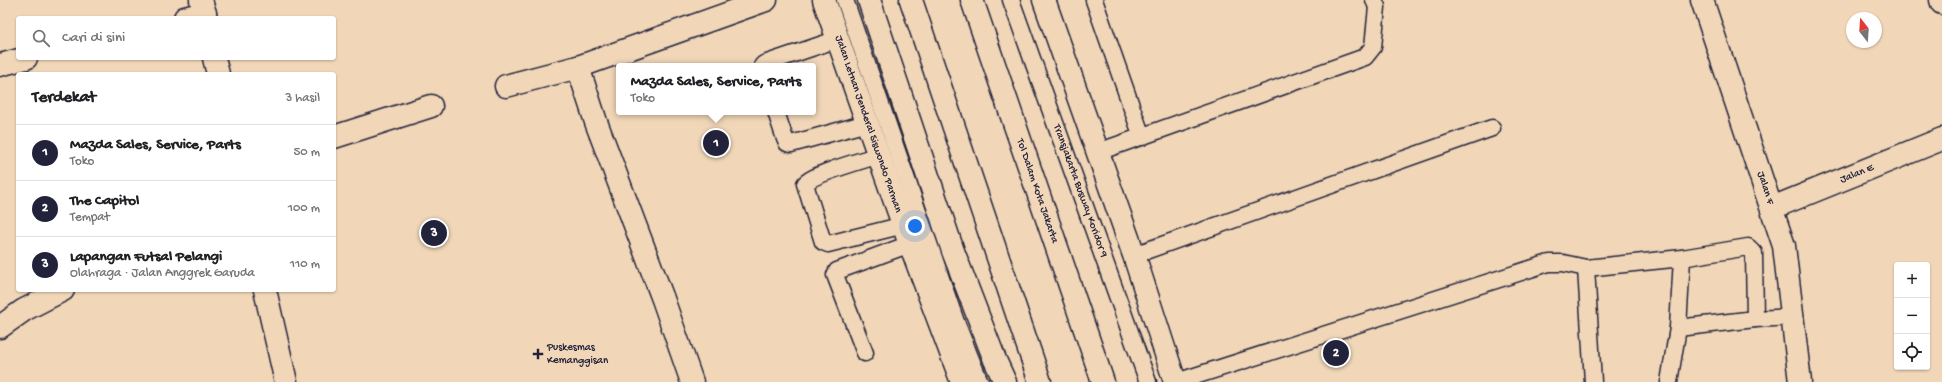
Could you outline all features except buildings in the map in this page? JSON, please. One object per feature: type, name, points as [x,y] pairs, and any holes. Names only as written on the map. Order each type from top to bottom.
[{"type":"main road","points":[[506,86],[578,67],[766,0]]},
{"type":"main road","name":"Jalan Letnan Jenderal Siswondo Parman","points":[[824,0],[907,235],[962,382]]},
{"type":"main road","points":[[869,0],[953,251],[995,360],[1006,382]]},
{"type":"main road","points":[[911,0],[1040,382]]},
{"type":"main road","name":"Tol Dalam Kota Jakarta","points":[[972,0],[1103,382]]},
{"type":"main road","points":[[1044,0],[1134,255],[1176,382]]},
{"type":"main road","name":"Jalan F","points":[[1702,0],[1784,246],[1800,382]]},
{"type":"main road","points":[[0,65],[19,60]]},
{"type":"main road","points":[[214,60],[218,72]]},
{"type":"main road","points":[[578,67],[596,122],[663,299],[692,382]]},
{"type":"main road","points":[[336,136],[431,106]]},
{"type":"main road","name":"Jalan E","points":[[1772,208],[1942,140]]},
{"type":"main road","points":[[0,327],[24,310],[59,292]]},
{"type":"main road","points":[[265,292],[286,382]]},
{"type":"lane","points":[[845,0],[956,322],[980,382]]},
{"type":"lane","name":"Transjakarta Busway Koridor 9","points":[[1011,0],[1148,382]]},
{"type":"lane","points":[[1094,0],[1142,137]]},
{"type":"lane","points":[[1098,152],[1365,57],[1373,46],[1377,7],[1374,0]]},
{"type":"lane","points":[[767,63],[838,39]]},
{"type":"lane","points":[[777,115],[785,139],[787,143],[791,144],[867,123]]},
{"type":"lane","points":[[1134,255],[1492,128]]},
{"type":"lane","points":[[879,155],[827,173],[808,181],[805,184],[824,242],[828,244],[907,235]]},
{"type":"lane","points":[[865,353],[835,274],[837,271],[907,235]]},
{"type":"lane","points":[[1176,382],[1549,263],[1563,263],[1586,268],[1682,258],[1748,247],[1752,249],[1754,253],[1755,319]]},
{"type":"lane","points":[[1669,382],[1678,328],[1682,258]]},
{"type":"lane","points":[[1586,268],[1593,382]]},
{"type":"lane","points":[[1678,328],[1755,319],[1793,317]]},
{"type":"place","name":"Mazda Sales, Service, Parts","points":[[716,143]]},
{"type":"place","name":"Lapangan Futsal Pelangi","points":[[434,233]]},
{"type":"place","name":"The Capitol","points":[[1336,353]]},
{"type":"place","name":"Puskesmas Kemanggisan","points":[[538,354]]}]
